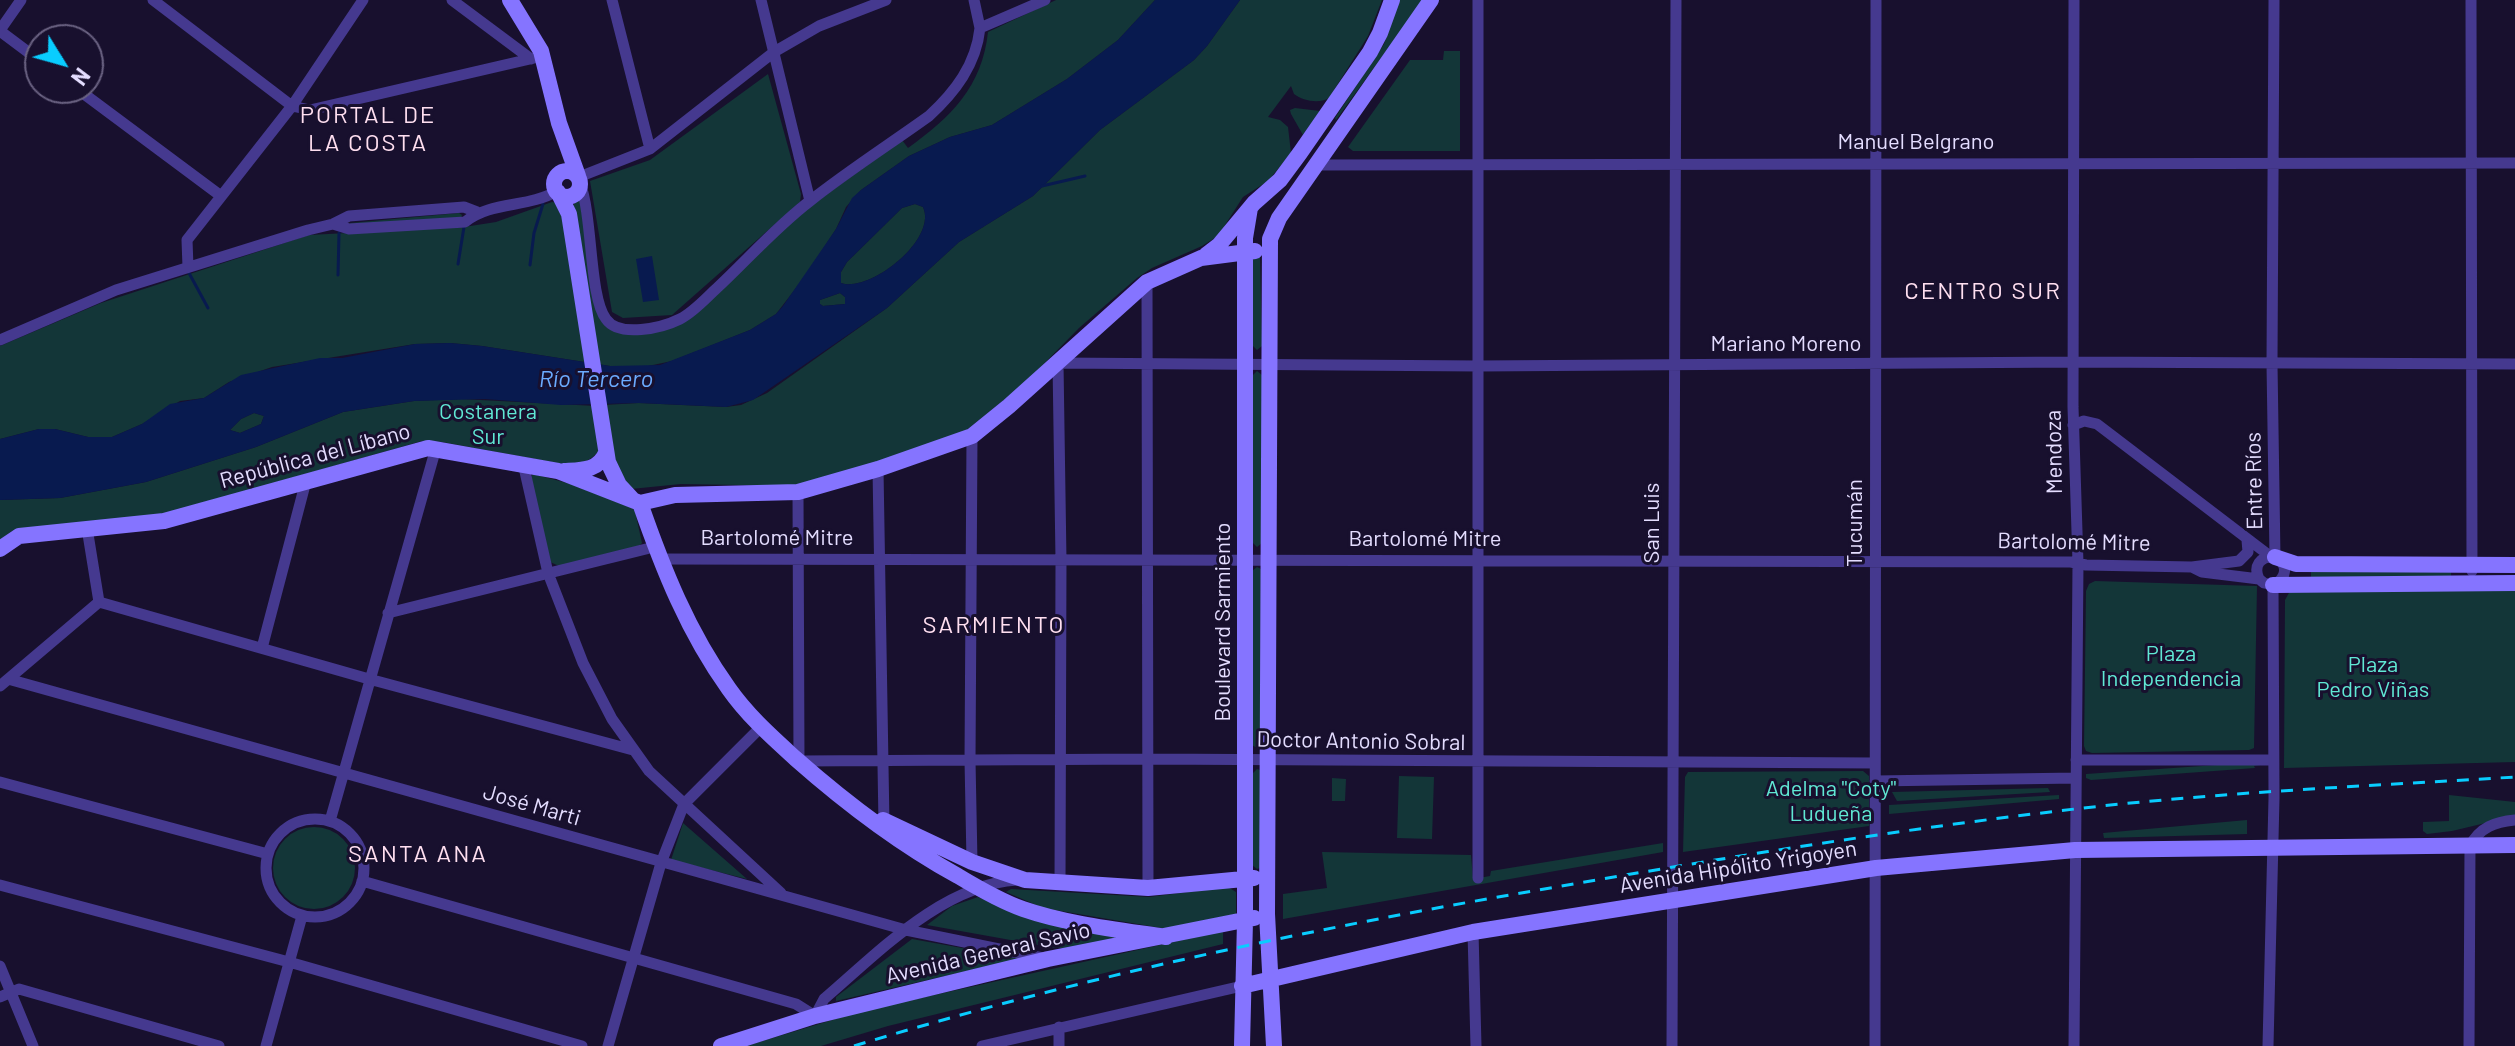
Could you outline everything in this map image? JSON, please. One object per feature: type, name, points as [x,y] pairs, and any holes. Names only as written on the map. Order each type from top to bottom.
[{"type":"main road","points":[[510,0],[537,57],[579,182],[569,214],[606,448],[619,485],[640,503],[656,553],[706,654],[730,691],[761,727],[829,789],[976,887],[1031,912],[1166,937]]},
{"type":"main road","points":[[640,503],[675,495],[798,492],[878,469],[972,436],[1147,282],[1201,258],[1219,245],[1253,204],[1280,180],[1325,119],[1376,42],[1392,0]]},
{"type":"main road","points":[[1274,228],[1431,0]]},
{"type":"main road","points":[[1325,119],[1341,130]]},
{"type":"main road","points":[[559,123],[557,187],[569,214]]},
{"type":"main road","points":[[557,187],[567,171],[579,182]]},
{"type":"main road","points":[[557,187],[568,197],[579,182]]},
{"type":"main road","points":[[1253,204],[1271,215],[1274,228]]},
{"type":"main road","name":"Boulevard Sarmiento","points":[[1242,1046],[1246,227],[1253,204]]},
{"type":"main road","name":"Boulevard Sarmiento","points":[[1274,228],[1269,251],[1267,760],[1267,914],[1274,1046]]},
{"type":"main road","points":[[1201,258],[1269,251]]},
{"type":"main road","name":"República del Líbano","points":[[0,549],[19,536],[164,521],[391,456],[436,448],[558,471],[640,503]]},
{"type":"main road","points":[[558,471],[593,468],[601,463],[606,448]]},
{"type":"main road","points":[[2273,556],[2296,564],[2515,565]]},
{"type":"main road","name":"Bartolomé Mitre","points":[[2266,582],[2515,583]]},
{"type":"main road","points":[[884,826],[1025,880],[1148,888],[1267,878]]},
{"type":"main road","name":"Avenida Hipólito Yrigoyen","points":[[1242,986],[1473,932],[1876,868],[2075,850],[2515,845]]},
{"type":"main road","name":"Avenida General Savio","points":[[721,1046],[815,1016],[1048,959],[1245,921],[1267,914]]},
{"type":"street","points":[[21,0],[0,30],[24,49]]},
{"type":"street","points":[[153,0],[292,106],[310,110],[537,57]]},
{"type":"street","points":[[188,267],[187,240],[292,106],[363,0]]},
{"type":"street","points":[[452,0],[537,57]]},
{"type":"street","points":[[612,0],[650,149]]},
{"type":"street","points":[[761,0],[810,201]]},
{"type":"street","points":[[886,0],[819,26],[774,52],[650,149],[579,182],[587,204],[599,304],[606,320],[621,329],[669,323],[686,315],[810,201],[929,116],[945,102],[971,63],[980,28],[974,0]]},
{"type":"street","points":[[980,28],[1045,0]]},
{"type":"street","points":[[1478,0],[1478,878]]},
{"type":"street","name":"San Luis","points":[[1672,1046],[1676,0]]},
{"type":"street","name":"Tucumán","points":[[1875,1046],[1876,0]]},
{"type":"street","name":"Mendoza","points":[[2074,0],[2073,425],[2078,563],[2074,1046]]},
{"type":"street","name":"Entre Ríos","points":[[2268,1046],[2273,760],[2266,582],[2282,579],[2285,571],[2282,561],[2273,556],[2274,0]]},
{"type":"street","points":[[2471,0],[2472,583]]},
{"type":"street","points":[[97,104],[221,196]]},
{"type":"street","name":"Manuel Belgrano","points":[[1316,165],[2515,163]]},
{"type":"street","points":[[0,340],[98,297],[333,224],[349,229],[465,222],[477,212],[544,198],[557,187]]},
{"type":"street","points":[[1147,282],[1148,888]]},
{"type":"street","name":"Mariano Moreno","points":[[1058,363],[1479,366],[2073,362],[2515,364]]},
{"type":"street","points":[[1058,363],[1060,883]]},
{"type":"street","points":[[2073,425],[2084,421],[2097,424],[2247,540],[2273,556]]},
{"type":"street","points":[[972,436],[972,862]]},
{"type":"street","points":[[330,821],[436,448]]},
{"type":"street","points":[[523,463],[548,573],[583,663],[612,719],[649,771],[785,896]]},
{"type":"street","points":[[878,469],[884,826]]},
{"type":"street","points":[[262,648],[306,481]]},
{"type":"street","points":[[798,492],[799,761]]},
{"type":"street","points":[[87,528],[99,602]]},
{"type":"street","name":"Bartolomé Mitre","points":[[388,613],[548,573],[656,553],[798,560],[2078,563],[2192,567],[2239,561],[2248,552],[2247,540]]},
{"type":"street","points":[[2266,582],[2257,566],[2262,559],[2273,556]]},
{"type":"street","name":"Bartolomé Mitre","points":[[2192,567],[2202,572],[2266,582]]},
{"type":"street","points":[[99,602],[633,750]]},
{"type":"street","points":[[4,683],[99,602]]},
{"type":"street","name":"José Marti","points":[[4,683],[343,773],[906,930],[1048,959]]},
{"type":"street","points":[[608,1046],[661,863],[684,804],[761,727]]},
{"type":"street","name":"Doctor Antonio Sobral","points":[[799,761],[1148,759],[1875,763]]},
{"type":"street","points":[[2076,760],[2273,760]]},
{"type":"street","points":[[1875,781],[2076,778]]},
{"type":"street","points":[[0,782],[268,854]]},
{"type":"street","points":[[318,819],[330,821],[355,840],[363,860],[362,881],[358,893],[340,911],[315,918],[302,916],[291,912],[273,894],[265,871],[268,854],[277,837],[295,823],[318,819]]},
{"type":"street","points":[[2469,1046],[2470,846],[2474,837],[2492,824],[2515,820]]},
{"type":"street","points":[[362,881],[796,1004],[815,1016],[824,999],[906,930],[945,902],[976,887],[1025,880]]},
{"type":"street","points":[[0,885],[289,962],[582,1046]]},
{"type":"street","points":[[266,1046],[302,916]]},
{"type":"street","points":[[1473,932],[1476,1046]]},
{"type":"street","points":[[0,966],[6,995],[33,1046]]},
{"type":"street","name":"Avenida Hipólito Yrigoyen","points":[[982,1046],[1242,986]]},
{"type":"street","points":[[6,995],[19,989],[219,1046]]},
{"type":"street","points":[[1059,1027],[1059,1046]]},
{"type":"green space","points":[[1056,0],[1155,0],[1118,40],[1067,79],[992,125],[950,137],[909,156],[861,190],[846,207],[836,229],[806,275],[776,314],[750,330],[672,361],[648,366],[610,366],[482,346],[415,344],[272,367],[229,382],[204,398],[180,401],[142,424],[112,437],[88,437],[55,429],[39,429],[0,439],[0,346],[101,303],[309,235],[464,227],[496,222],[552,202],[573,205],[578,200],[581,201],[607,326],[670,326],[812,205],[902,140],[908,148],[938,125],[971,85],[985,52],[988,32]]},
{"type":"green space","points":[[1240,0],[1382,0],[1368,36],[1329,98],[1306,100],[1294,94],[1291,86],[1268,117],[1280,120],[1288,127],[1291,153],[1268,181],[1243,197],[1218,236],[1137,278],[1079,328],[1025,383],[963,433],[879,463],[795,486],[681,484],[631,489],[614,463],[603,405],[639,403],[726,407],[741,405],[767,393],[887,308],[959,242],[1033,196],[1100,130],[1194,60]]},
{"type":"green space","points":[[1399,0],[1423,0],[1336,120],[1384,44]]},
{"type":"green space","points":[[1444,51],[1460,51],[1460,151],[1353,151],[1348,147],[1410,60],[1443,60]]},
{"type":"green space","points":[[768,74],[801,194],[800,202],[672,315],[623,318],[612,312],[590,181],[650,160]]},
{"type":"green space","points":[[1290,110],[1320,111],[1303,135],[1291,114]]},
{"type":"green space","points":[[915,204],[923,207],[925,220],[911,248],[898,261],[868,280],[841,283],[841,272],[847,262],[902,208]]},
{"type":"green space","points":[[459,213],[461,218],[350,223]]},
{"type":"green space","points":[[1260,256],[1262,346],[1257,350],[1253,346],[1253,259]]},
{"type":"green space","points":[[840,293],[845,297],[845,304],[820,304],[820,300]]},
{"type":"green space","points":[[1257,371],[1262,375],[1262,543],[1257,547],[1253,543],[1253,375]]},
{"type":"green space","name":"Costanera Sur","points":[[461,399],[596,406],[601,448],[585,461],[563,464],[422,441],[161,515],[12,531],[0,540],[0,500],[60,498],[146,482],[256,447],[343,412],[414,401]]},
{"type":"green space","points":[[254,413],[264,416],[261,424],[240,433],[230,430],[241,419]]},
{"type":"green space","points":[[533,474],[571,484],[632,508],[642,543],[638,547],[559,566],[548,561],[531,477]]},
{"type":"green space","points":[[1257,567],[1261,569],[1260,747],[1257,748],[1252,745],[1252,571]]},
{"type":"green space","points":[[2311,570],[2451,571],[2451,576],[2311,578]]},
{"type":"green space","name":"Plaza Independencia","points":[[2095,581],[2257,586],[2254,748],[2086,751],[2086,591],[2089,584]]},
{"type":"green space","name":"Plaza Pedro Viñas","points":[[2515,589],[2515,762],[2284,768],[2285,600],[2290,591]]},
{"type":"green space","points":[[2260,762],[2261,765],[2255,768],[2086,778],[2086,774]]},
{"type":"green space","points":[[1260,770],[1260,868],[1257,869],[1252,865],[1252,774]]},
{"type":"green space","name":"Adelma \"Coty\" Ludueña","points":[[1863,771],[1869,776],[1869,826],[1683,852],[1685,777],[1688,772]]},
{"type":"green space","points":[[1399,776],[1434,777],[1432,839],[1397,838]]},
{"type":"green space","points":[[1332,778],[1346,779],[1345,801],[1332,801]]},
{"type":"green space","points":[[2048,788],[2050,792],[1897,801],[1892,792]]},
{"type":"green space","points":[[2059,795],[2059,799],[1889,814],[1889,805]]},
{"type":"green space","points":[[2449,795],[2515,802],[2515,816],[2427,834],[2423,831],[2423,822],[2449,821]]},
{"type":"green space","points":[[2247,820],[2247,834],[2104,838],[2103,833]]},
{"type":"green space","points":[[683,823],[747,879],[671,860]]},
{"type":"green space","points":[[314,827],[330,830],[343,839],[352,852],[355,868],[352,884],[343,897],[330,906],[314,909],[298,906],[285,897],[276,884],[273,868],[276,852],[285,839],[298,830]]},
{"type":"green space","points":[[1663,843],[1663,852],[1283,919],[1283,894],[1327,888],[1322,852],[1471,855],[1473,879],[1490,876],[1491,871]]},
{"type":"green space","points":[[1228,887],[1236,892],[1236,914],[1167,929],[1043,908],[1006,892],[1011,889],[1149,897]]},
{"type":"green space","points":[[978,897],[1033,920],[1120,938],[1055,948],[927,925],[952,906]]},
{"type":"green space","points":[[1223,931],[1223,944],[888,1026],[821,1046],[746,1046],[862,1011]]},
{"type":"green space","points":[[912,939],[1019,959],[836,1001],[836,997]]},
{"type":"water","name":"Río Tercero","points":[[1155,0],[1240,0],[1194,60],[1100,130],[1033,196],[959,242],[887,308],[753,400],[726,407],[639,403],[561,405],[485,399],[414,401],[343,412],[256,447],[146,482],[60,498],[0,500],[0,439],[39,429],[55,429],[88,437],[112,437],[142,424],[170,404],[204,398],[241,375],[320,358],[342,358],[415,344],[450,343],[610,366],[660,365],[750,330],[783,306],[836,229],[852,198],[861,190],[909,156],[950,137],[992,125],[1067,79],[1118,40]],"holes":[[[915,204],[923,207],[925,220],[911,248],[898,261],[868,280],[841,283],[841,272],[847,262],[902,208]],[[840,293],[845,297],[845,304],[823,306],[820,300]],[[254,413],[264,416],[261,424],[240,433],[230,430],[241,419]]]},
{"type":"water","points":[[652,256],[659,300],[643,302],[636,259]]},
{"type":"waterway","points":[[1042,186],[1085,176]]},
{"type":"waterway","points":[[530,265],[534,233],[543,204]]},
{"type":"waterway","points":[[458,264],[464,227]]},
{"type":"waterway","points":[[338,275],[339,233]]},
{"type":"waterway","points":[[189,273],[208,308]]},
{"type":"railway","points":[[854,1046],[1027,997],[1202,955],[1467,902],[1750,854],[1945,825],[2130,803],[2515,777]]},
{"type":"district","name":"PORTAL DE LA COSTA","points":[[368,129]]},
{"type":"district","name":"CENTRO SUR","points":[[1983,291]]},
{"type":"district","name":"SARMIENTO","points":[[994,625]]},
{"type":"district","name":"SANTA ANA","points":[[418,854]]}]
